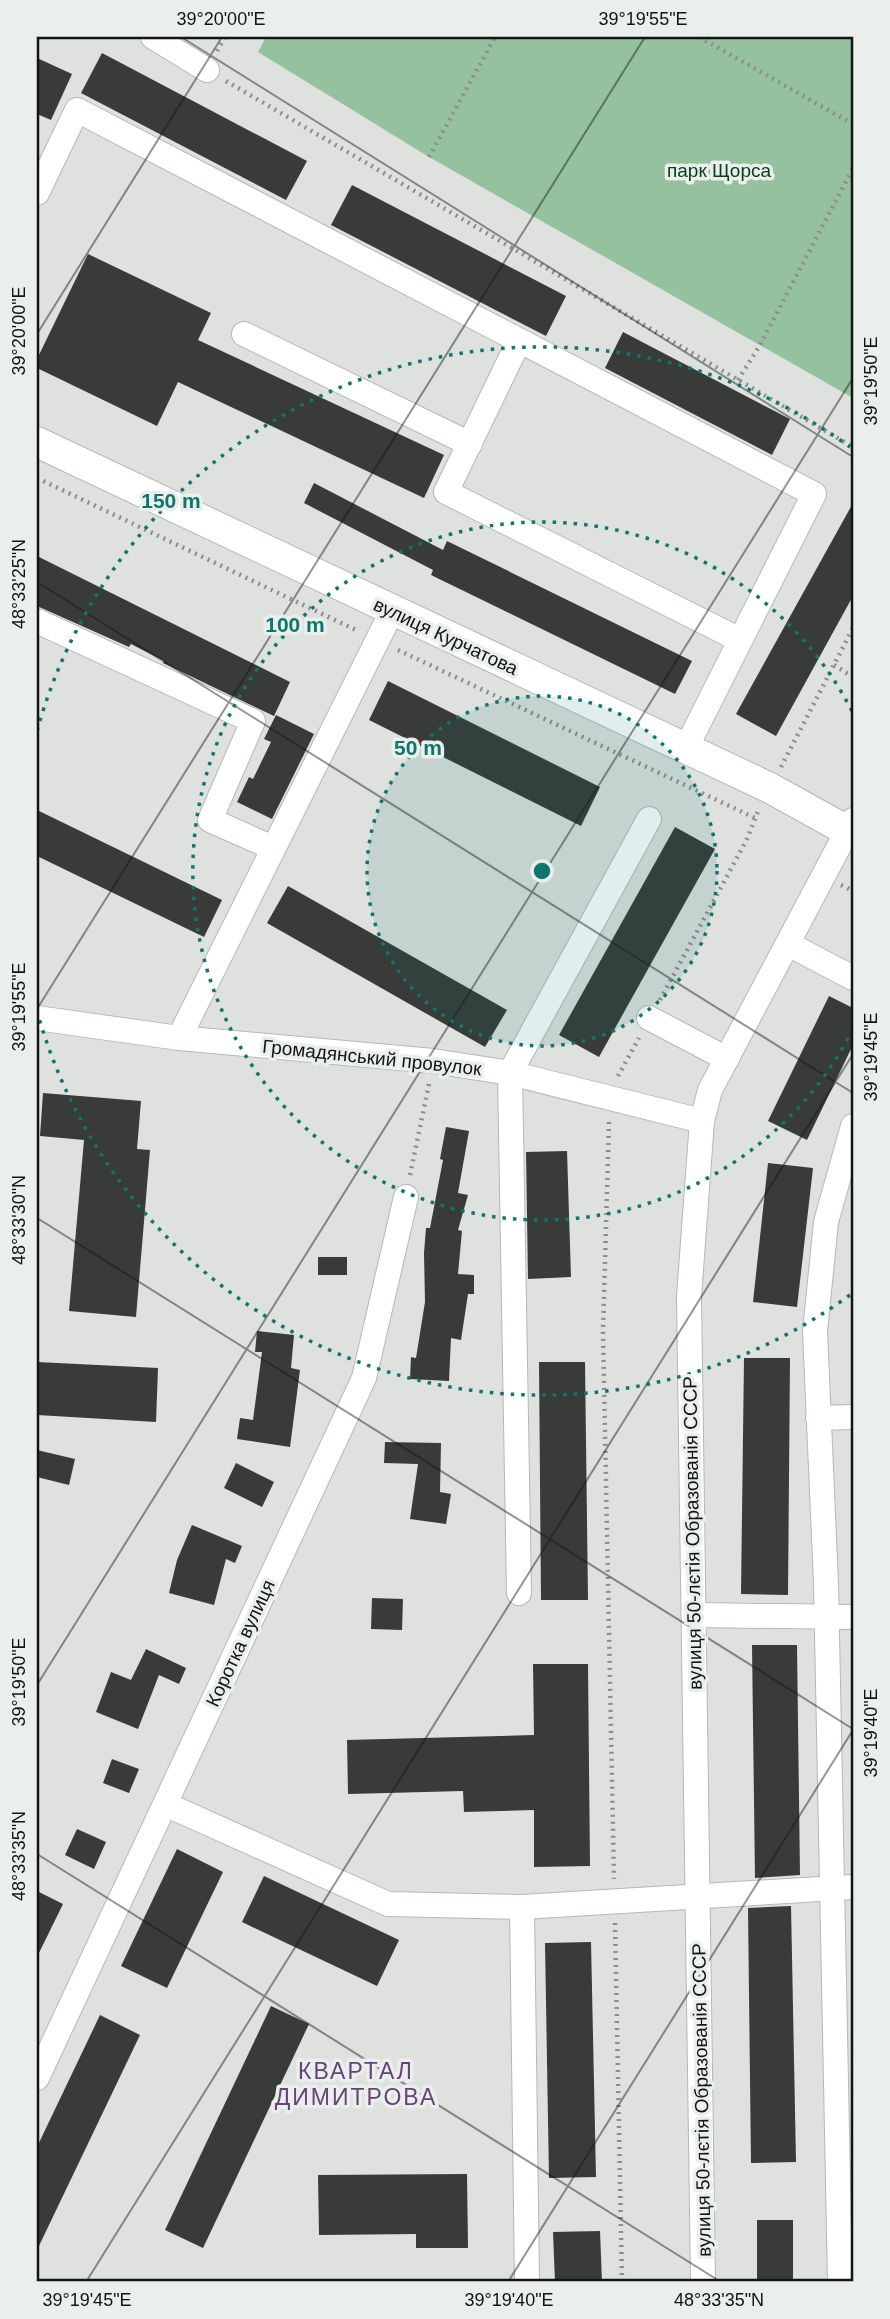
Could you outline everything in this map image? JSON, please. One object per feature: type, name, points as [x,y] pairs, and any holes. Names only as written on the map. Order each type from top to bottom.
[{"type":"main road","name":"вулиця Курчатова","points":[[37,442],[851,828]]},
{"type":"street","points":[[153,37],[207,70]]},
{"type":"street","points":[[37,193],[77,110],[814,494],[686,748]]},
{"type":"street","points":[[244,334],[470,444]]},
{"type":"street","points":[[519,341],[446,492],[740,640]]},
{"type":"street","points":[[178,1038],[392,611]]},
{"type":"street","points":[[37,621],[253,721],[210,820],[273,848]]},
{"type":"street","points":[[519,1593],[510,1073],[649,819]]},
{"type":"street","name":"вулиця 50-лєтія Образованія СССР","points":[[704,2282],[689,1296],[702,1121],[710,1090],[851,828]]},
{"type":"street","points":[[788,944],[853,978]]},
{"type":"street","name":"Громадянський провулок","points":[[37,1018],[178,1038],[433,1061],[510,1073],[702,1121]]},
{"type":"street","points":[[649,1018],[727,1059]]},
{"type":"street","points":[[840,2282],[843,1887],[826,1616],[815,1331],[826,1223],[853,1126]]},
{"type":"street","name":"Коротка вулиця","points":[[37,2078],[364,1378],[406,1197]]},
{"type":"street","points":[[818,1418],[853,1417]]},
{"type":"street","points":[[694,1615],[853,1617]]},
{"type":"street","points":[[165,1804],[388,1904],[522,1907],[843,1887]]},
{"type":"street","points":[[522,1907],[527,2282]]},
{"type":"path","points":[[429,157],[495,37]]},
{"type":"path","points":[[699,37],[853,124]]},
{"type":"path","points":[[207,70],[853,447]]},
{"type":"path","points":[[738,380],[760,345],[853,168]]},
{"type":"path","points":[[622,2282],[603,1331],[610,1091],[746,841],[770,788],[853,628]]},
{"type":"path","points":[[834,665],[853,677]]},
{"type":"path","points":[[406,1197],[433,1061]]},
{"type":"green space","name":"парк Щорса","points":[[266,37],[853,37],[853,398],[429,157],[258,52]]},
{"type":"building","points":[[102,53],[307,161],[286,200],[81,93]]},
{"type":"building","points":[[37,58],[72,74],[51,120],[37,114]]},
{"type":"building","points":[[352,185],[566,296],[546,336],[331,225]]},
{"type":"building","points":[[88,254],[211,313],[198,340],[444,455],[424,498],[178,382],[157,426],[37,368],[37,359]]},
{"type":"building","points":[[623,332],[790,419],[772,455],[605,368]]},
{"type":"building","points":[[314,483],[443,550],[447,541],[692,661],[675,694],[431,575],[433,570],[304,503]]},
{"type":"building","points":[[853,503],[853,596],[776,736],[736,714]]},
{"type":"building","points":[[37,556],[290,682],[274,716],[163,663],[164,661],[131,644],[129,647],[37,606]]},
{"type":"building","points":[[388,681],[600,787],[581,826],[369,720]]},
{"type":"building","points":[[276,715],[314,734],[272,819],[237,802],[249,777],[253,779],[271,742],[264,739]]},
{"type":"building","points":[[37,810],[222,900],[204,937],[37,856]]},
{"type":"building","points":[[675,827],[715,849],[599,1057],[559,1035]]},
{"type":"building","points":[[288,886],[507,1010],[485,1047],[267,923]]},
{"type":"building","points":[[829,996],[853,1008],[853,1045],[807,1140],[768,1121]]},
{"type":"building","points":[[43,1093],[141,1101],[137,1149],[150,1150],[136,1317],[69,1311],[84,1140],[40,1136]]},
{"type":"building","points":[[446,1127],[469,1131],[458,1193],[468,1195],[458,1230],[462,1231],[458,1274],[474,1275],[474,1294],[468,1294],[461,1340],[451,1338],[449,1381],[410,1379],[411,1357],[416,1358],[425,1302],[426,1228],[430,1228],[443,1160],[440,1159]]},
{"type":"building","points":[[567,1151],[571,1277],[528,1279],[526,1152]]},
{"type":"building","points":[[768,1163],[813,1168],[797,1307],[753,1302]]},
{"type":"building","points":[[318,1257],[347,1257],[347,1275],[318,1275]]},
{"type":"building","points":[[257,1331],[294,1335],[291,1368],[300,1370],[290,1447],[237,1439],[240,1418],[253,1420],[262,1352],[255,1352]]},
{"type":"building","points":[[744,1358],[790,1358],[788,1595],[741,1594]]},
{"type":"building","points":[[37,1362],[158,1368],[156,1422],[37,1415]]},
{"type":"building","points":[[539,1362],[585,1362],[588,1600],[541,1600]]},
{"type":"building","points":[[385,1442],[441,1443],[440,1492],[451,1494],[446,1524],[410,1519],[418,1464],[384,1463]]},
{"type":"building","points":[[37,1450],[75,1459],[69,1485],[37,1477]]},
{"type":"building","points":[[236,1463],[274,1482],[262,1507],[224,1488]]},
{"type":"building","points":[[192,1525],[242,1546],[235,1563],[226,1559],[214,1605],[169,1593],[177,1560]]},
{"type":"building","points":[[372,1598],[403,1599],[402,1630],[371,1629]]},
{"type":"building","points":[[752,1645],[797,1645],[800,1875],[755,1878]]},
{"type":"building","points":[[146,1649],[186,1668],[179,1684],[159,1675],[138,1729],[96,1712],[111,1672],[131,1680]]},
{"type":"building","points":[[533,1664],[588,1664],[590,1866],[534,1867],[534,1810],[464,1812],[463,1791],[348,1794],[347,1740],[534,1735]]},
{"type":"building","points":[[112,1759],[139,1769],[129,1793],[103,1783]]},
{"type":"building","points":[[77,1829],[106,1842],[94,1869],[65,1855]]},
{"type":"building","points":[[177,1849],[223,1872],[167,1988],[121,1966]]},
{"type":"building","points":[[264,1876],[399,1940],[377,1986],[242,1922]]},
{"type":"building","points":[[37,1891],[63,1904],[37,1957]]},
{"type":"building","points":[[791,1906],[796,2162],[751,2163],[748,1908]]},
{"type":"building","points":[[591,1942],[596,2177],[549,2178],[545,1943]]},
{"type":"building","points":[[271,2006],[309,2024],[203,2248],[165,2230]]},
{"type":"building","points":[[100,2015],[140,2035],[37,2250],[37,2147]]},
{"type":"building","points":[[467,2174],[468,2248],[416,2248],[416,2234],[319,2235],[318,2175]]},
{"type":"building","points":[[757,2220],[793,2220],[793,2282],[757,2282]]},
{"type":"building","points":[[600,2231],[602,2282],[555,2282],[553,2232]]},
{"type":"district","name":"КВАРТАЛ ДИМИТРОВА","points":[[356,2084]]}]
